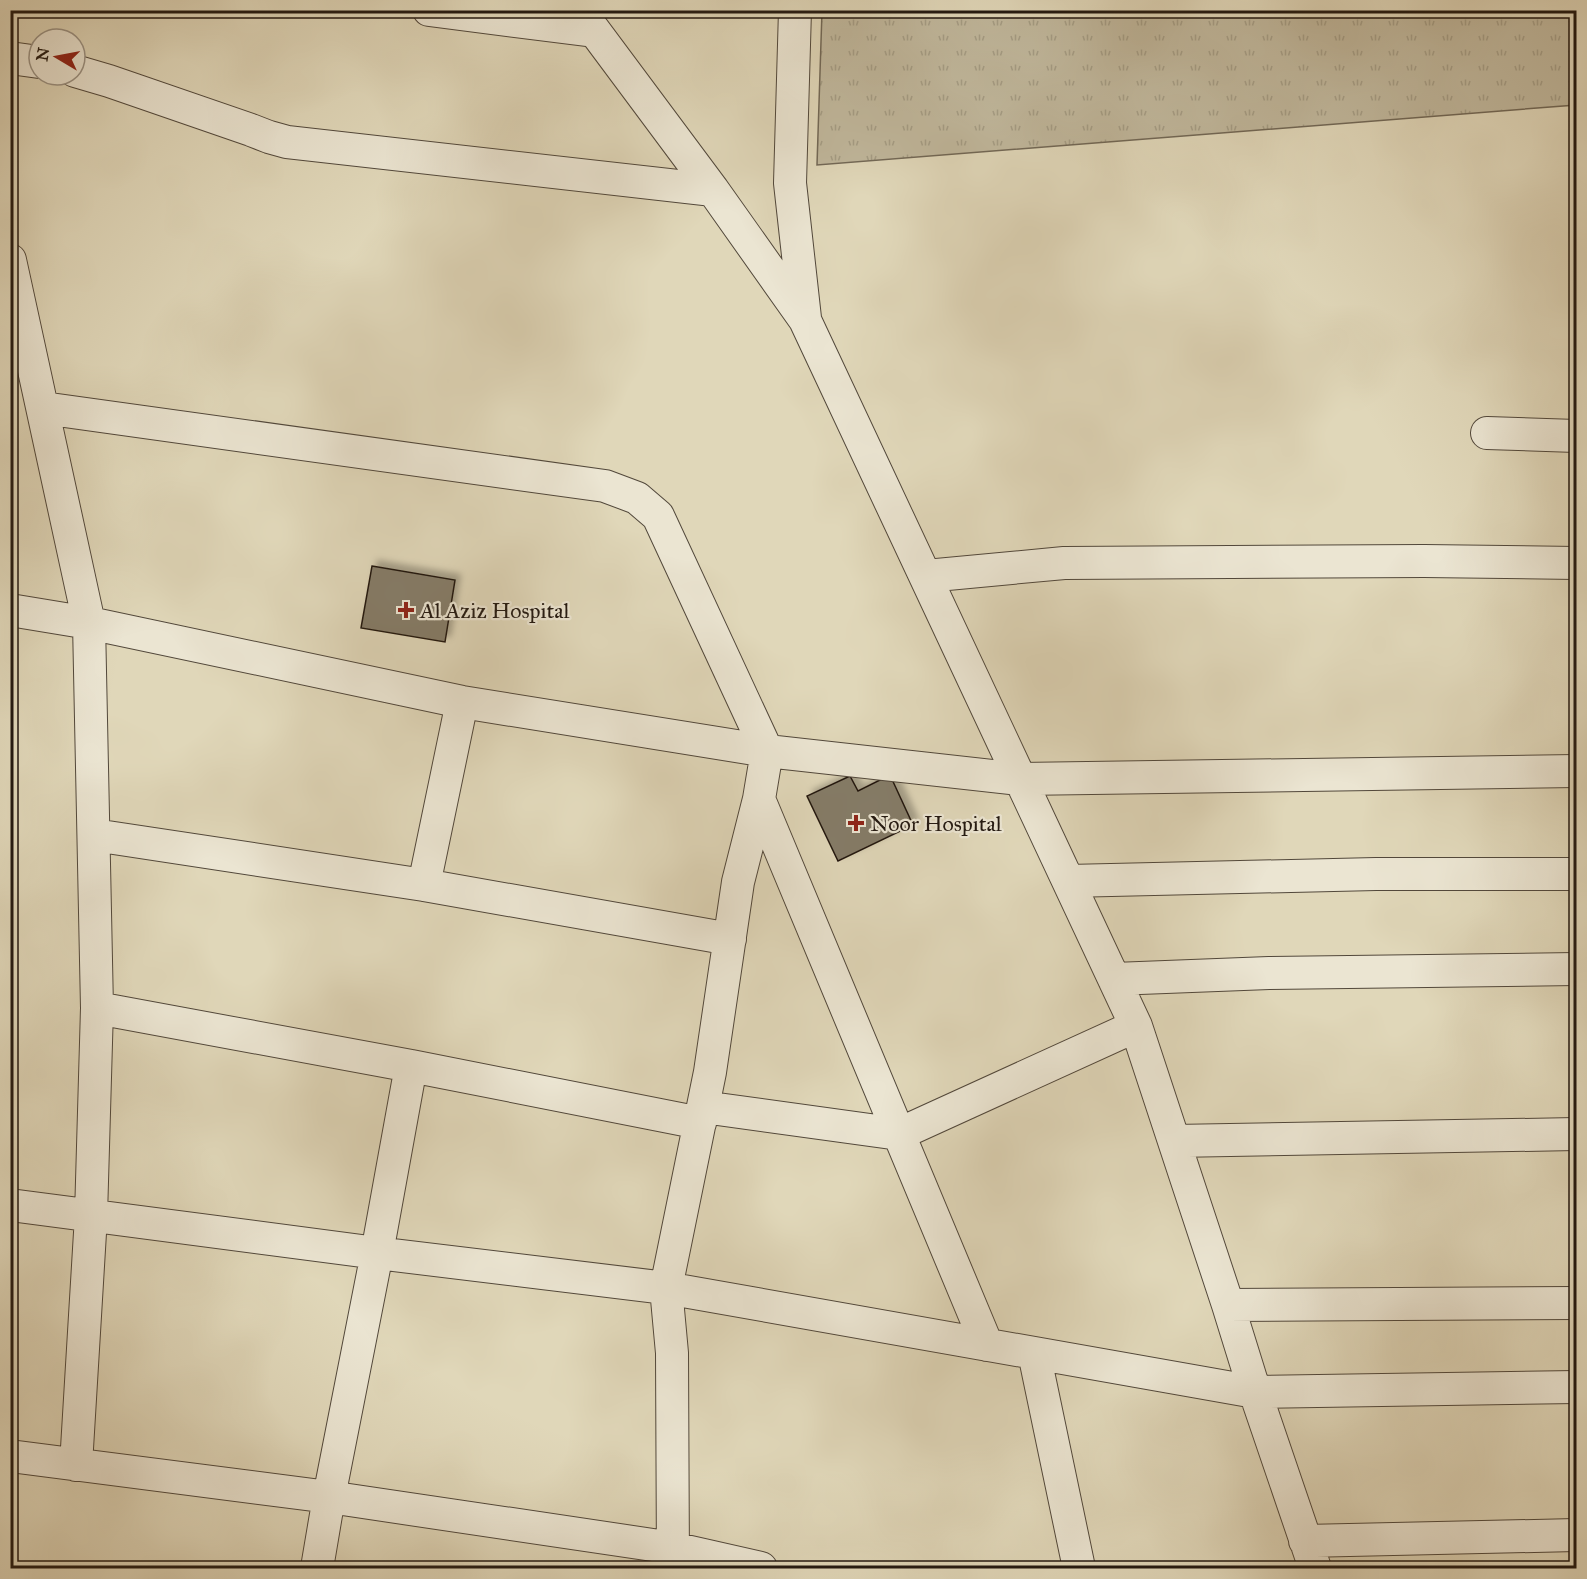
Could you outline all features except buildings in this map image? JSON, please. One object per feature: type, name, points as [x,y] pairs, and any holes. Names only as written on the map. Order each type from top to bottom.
[{"type":"street","points":[[429,10],[586,21],[713,190],[805,320],[1136,1026],[1310,1555],[1576,1535]]},
{"type":"street","points":[[795,10],[790,183],[805,320]]},
{"type":"street","points":[[10,58],[27,60]]},
{"type":"street","points":[[87,75],[219,118],[269,138],[287,142],[713,190]]},
{"type":"street","points":[[10,260],[89,623],[97,1008],[91,1216],[75,1465]]},
{"type":"street","points":[[43,408],[604,486],[637,498],[658,516],[767,751],[759,799],[738,882],[710,1072],[666,1288],[672,1353],[673,1558]]},
{"type":"street","points":[[1487,433],[1576,436]]},
{"type":"street","points":[[926,576],[1064,563],[1424,561],[1576,563]]},
{"type":"street","points":[[10,610],[89,623],[462,702],[767,751],[1020,779],[1576,771]]},
{"type":"street","points":[[424,885],[462,702]]},
{"type":"street","points":[[759,799],[987,1345]]},
{"type":"street","points":[[94,835],[424,885],[730,939]]},
{"type":"street","points":[[1068,881],[1376,874],[1576,874]]},
{"type":"street","points":[[1114,979],[1269,973],[1576,969]]},
{"type":"street","points":[[97,1008],[411,1066],[701,1115],[899,1134],[1136,1026]]},
{"type":"street","points":[[317,1569],[411,1066]]},
{"type":"street","points":[[1174,1141],[1576,1134]]},
{"type":"street","points":[[10,1206],[666,1288],[1255,1392],[1576,1387]]},
{"type":"street","points":[[1228,1305],[1576,1303]]},
{"type":"street","points":[[1034,1353],[1079,1569]]},
{"type":"street","points":[[10,1456],[329,1497],[673,1558],[761,1569]]},
{"type":"green space","points":[[822,11],[1576,11],[1576,105],[817,165]]},
{"type":"place","name":"Al Aziz Hospital","points":[[406,610]]},
{"type":"place","name":"Noor Hospital","points":[[856,823]]}]
